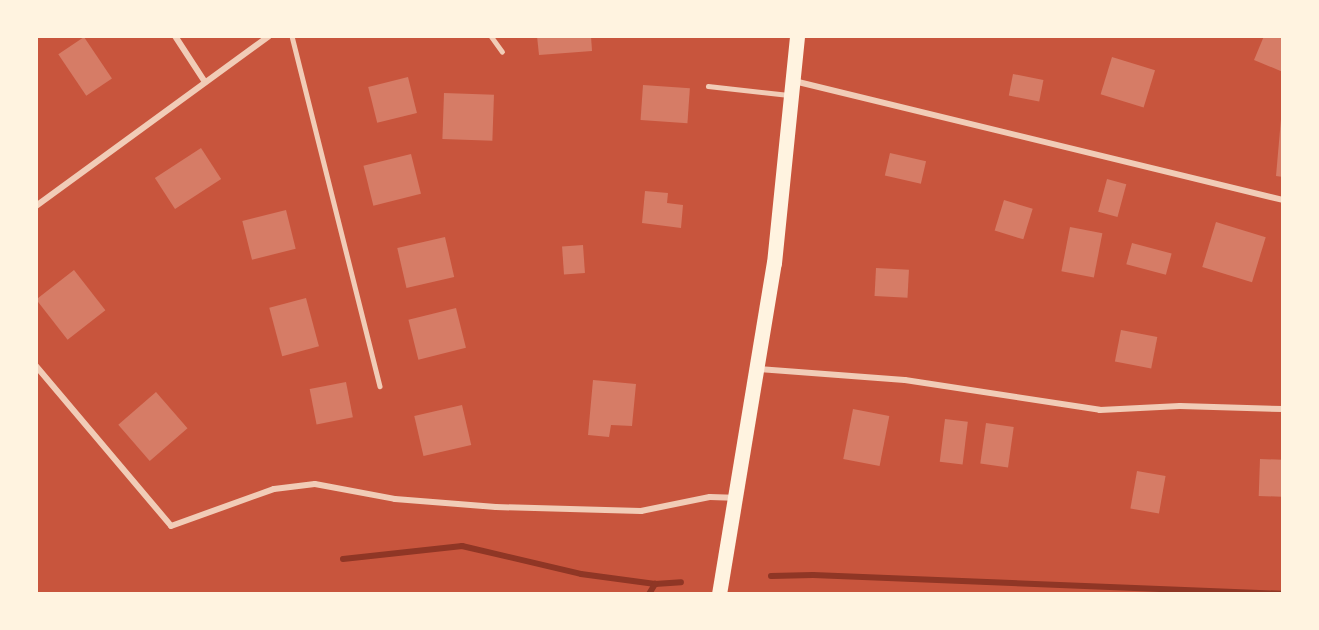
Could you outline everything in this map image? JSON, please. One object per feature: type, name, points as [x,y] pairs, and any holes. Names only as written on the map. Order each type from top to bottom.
[{"type":"main road","points":[[719,594],[758,369],[784,182],[797,36]]},
{"type":"street","points":[[175,36],[205,82]]},
{"type":"street","points":[[36,206],[269,36]]},
{"type":"street","points":[[792,88],[1283,201]]},
{"type":"street","points":[[36,366],[171,526],[274,489],[315,484],[395,499],[496,507],[641,511],[710,497],[737,499]]},
{"type":"street","points":[[758,369],[905,380],[1100,410],[1180,406],[1283,409]]},
{"type":"lane","points":[[292,36],[380,386]]},
{"type":"lane","points":[[491,36],[502,51]]},
{"type":"lane","points":[[708,86],[792,88]]},
{"type":"building","points":[[537,36],[591,36],[592,51],[539,55]]},
{"type":"building","points":[[1264,36],[1283,36],[1283,72],[1254,60]]},
{"type":"building","points":[[84,37],[112,78],[86,96],[58,54]]},
{"type":"building","points":[[1112,57],[1155,70],[1144,107],[1101,94]]},
{"type":"building","points":[[1013,74],[1043,80],[1039,102],[1009,96]]},
{"type":"building","points":[[408,77],[417,113],[377,123],[368,87]]},
{"type":"building","points":[[643,85],[690,88],[687,123],[641,120]]},
{"type":"building","points":[[444,93],[494,95],[492,141],[442,139]]},
{"type":"building","points":[[1281,119],[1283,119],[1283,177],[1276,176]]},
{"type":"building","points":[[201,148],[221,179],[175,209],[155,178]]},
{"type":"building","points":[[890,153],[926,161],[921,184],[885,175]]},
{"type":"building","points":[[411,154],[421,194],[373,206],[363,166]]},
{"type":"building","points":[[1107,179],[1126,184],[1118,217],[1098,212]]},
{"type":"building","points":[[645,191],[668,193],[667,203],[683,205],[681,228],[642,223]]},
{"type":"building","points":[[1004,200],[1033,209],[1023,239],[995,231]]},
{"type":"building","points":[[286,210],[296,249],[252,260],[242,221]]},
{"type":"building","points":[[1216,222],[1266,237],[1252,282],[1202,267]]},
{"type":"building","points":[[1070,227],[1102,233],[1094,277],[1061,271]]},
{"type":"building","points":[[445,237],[454,277],[406,288],[397,248]]},
{"type":"building","points":[[1132,243],[1172,254],[1166,275],[1126,264]]},
{"type":"building","points":[[583,245],[585,273],[564,274],[562,246]]},
{"type":"building","points":[[876,268],[909,270],[907,298],[875,296]]},
{"type":"building","points":[[74,270],[105,310],[68,340],[36,300]]},
{"type":"building","points":[[306,298],[319,346],[282,356],[269,308]]},
{"type":"building","points":[[456,308],[466,348],[418,360],[408,320]]},
{"type":"building","points":[[1121,330],[1157,337],[1151,368],[1115,361]]},
{"type":"building","points":[[593,380],[636,384],[632,426],[611,425],[609,437],[588,435]]},
{"type":"building","points":[[346,382],[353,417],[317,424],[310,389]]},
{"type":"building","points":[[156,392],[187,428],[150,461],[118,425]]},
{"type":"building","points":[[462,405],[471,445],[423,456],[414,416]]},
{"type":"building","points":[[853,409],[889,416],[880,466],[843,459]]},
{"type":"building","points":[[945,419],[968,422],[963,464],[940,462]]},
{"type":"building","points":[[986,423],[1014,427],[1008,467],[980,464]]},
{"type":"building","points":[[1260,459],[1283,460],[1282,497],[1259,496]]},
{"type":"building","points":[[1137,471],[1166,476],[1159,513],[1130,508]]},
{"type":"waterway","points":[[343,559],[462,546],[581,574],[655,584],[681,582]]},
{"type":"waterway","points":[[771,576],[813,575],[1283,594]]},
{"type":"waterway","points":[[649,594],[655,584]]}]
